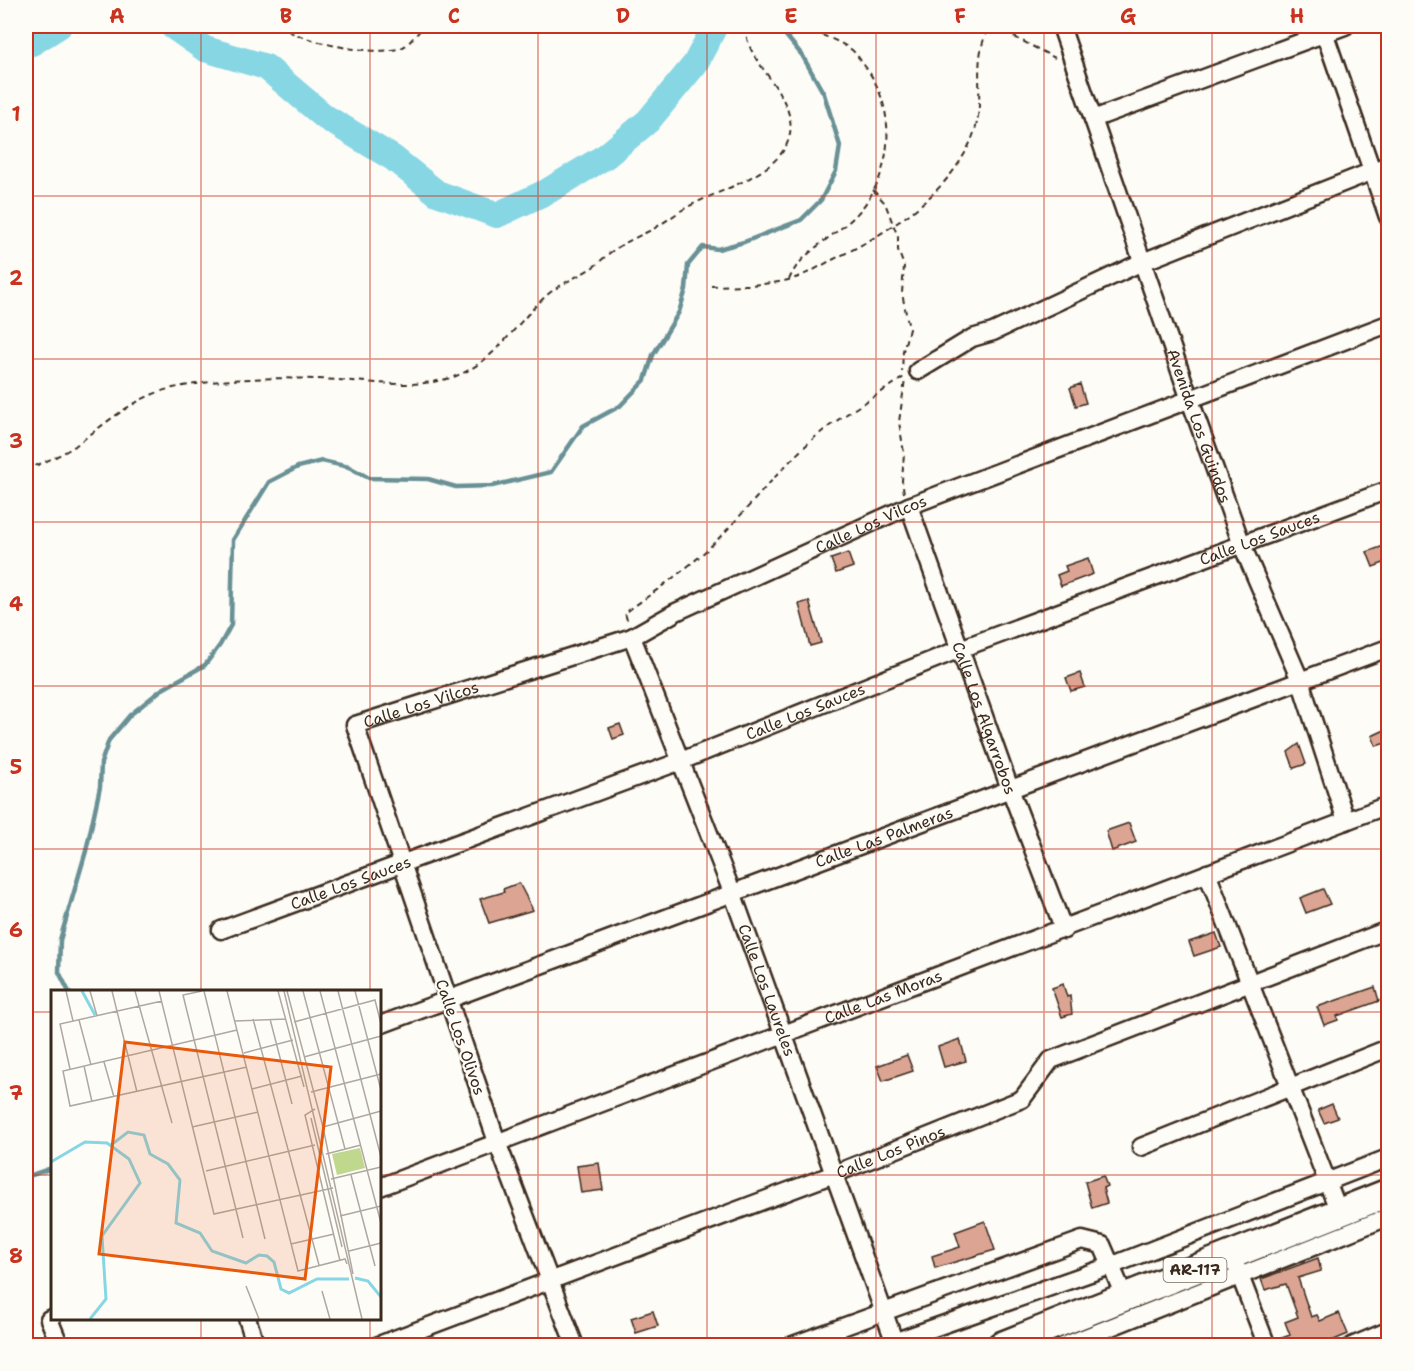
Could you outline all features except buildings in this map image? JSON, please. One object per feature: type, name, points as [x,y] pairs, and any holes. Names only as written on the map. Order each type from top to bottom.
[{"type":"main road","name":"AR-117","points":[[1001,1346],[1125,1298],[1236,1267],[1339,1212],[1389,1193]]},
{"type":"street","name":"Avenida Los Guindos","points":[[1061,26],[1140,263],[1242,545],[1300,680],[1346,821]]},
{"type":"street","points":[[1093,119],[1324,29],[1345,26]]},
{"type":"street","points":[[1324,29],[1371,171],[1389,217]]},
{"type":"street","points":[[911,374],[972,338],[993,332],[1140,263],[1389,165]]},
{"type":"street","name":"Calle Los Vilcos","points":[[356,725],[632,637],[676,612],[909,506],[1389,324]]},
{"type":"street","name":"Calle Los Sauces","points":[[221,930],[681,761],[960,649],[1389,490]]},
{"type":"street","name":"Calle Los Algarrobos","points":[[909,506],[1010,789],[1064,930]]},
{"type":"street","name":"Calle Los Laureles","points":[[632,637],[732,892],[834,1174],[882,1311],[891,1344]]},
{"type":"street","name":"Calle Las Palmeras","points":[[381,1025],[1389,648]]},
{"type":"street","name":"Calle Los Olivos","points":[[356,725],[497,1142],[575,1346]]},
{"type":"street","name":"Calle Las Moras","points":[[381,1187],[1064,930],[1207,873],[1389,805]]},
{"type":"street","points":[[1207,873],[1339,1212]]},
{"type":"street","name":"Calle Los Pinos","points":[[376,1346],[834,1174],[1022,1099],[1051,1060],[1389,930]]},
{"type":"street","points":[[1141,1147],[1389,1048]]},
{"type":"street","points":[[891,1344],[1113,1265],[1389,1158]]},
{"type":"street","points":[[1063,1346],[1236,1267],[1389,1217]]},
{"type":"street","points":[[790,1346],[1082,1240],[1102,1245],[1113,1265],[1125,1298]]},
{"type":"street","points":[[1236,1267],[1268,1346]]},
{"type":"street","points":[[52,1320],[60,1346]]},
{"type":"street","points":[[248,1320],[256,1346]]},
{"type":"street","points":[[1352,1346],[1389,1331]]},
{"type":"path","points":[[279,26],[299,35],[370,52],[403,48],[424,26]]},
{"type":"path","points":[[26,470],[74,447],[97,427],[144,398],[171,388],[261,378],[397,385],[418,384],[454,376],[475,368],[500,349],[545,297],[575,276],[595,266],[611,252],[685,207],[733,187],[766,168],[779,156],[789,140],[791,124],[788,106],[765,74],[749,43],[747,26]]},
{"type":"path","points":[[789,280],[795,265],[856,216],[885,168],[888,138],[881,94],[870,73],[851,48],[798,26]]},
{"type":"path","points":[[981,26],[987,32],[1005,32],[1057,59],[1073,60]]},
{"type":"path","points":[[711,286],[789,280],[853,251],[893,226],[926,201],[946,180],[975,132],[980,105],[981,44],[987,32]]},
{"type":"path","points":[[873,190],[885,203],[904,266],[902,293],[909,329],[901,369],[911,374]]},
{"type":"path","points":[[909,506],[902,481],[904,453],[899,422],[911,374]]},
{"type":"path","points":[[632,637],[625,613],[679,575],[712,545],[744,513],[784,466],[813,440],[844,415],[911,374]]},
{"type":"waterway","points":[[26,42],[32,43],[59,26]]},
{"type":"waterway","points":[[172,26],[205,49],[266,67],[325,117],[393,158],[437,193],[497,215],[548,191],[606,156],[648,121],[695,64],[715,26]]},
{"type":"waterway","points":[[68,990],[59,972],[60,940],[86,851],[100,787],[101,763],[109,740],[130,715],[161,690],[205,665],[220,645],[231,625],[233,540],[269,482],[298,467],[322,461],[349,467],[369,478],[428,479],[456,487],[492,486],[551,472],[583,426],[620,406],[645,380],[653,355],[679,312],[686,289],[688,265],[703,247],[718,249],[744,242],[801,220],[821,200],[836,171],[840,146],[824,94],[802,55],[778,26]]},
{"type":"waterway","points":[[26,1177],[51,1168]]}]
